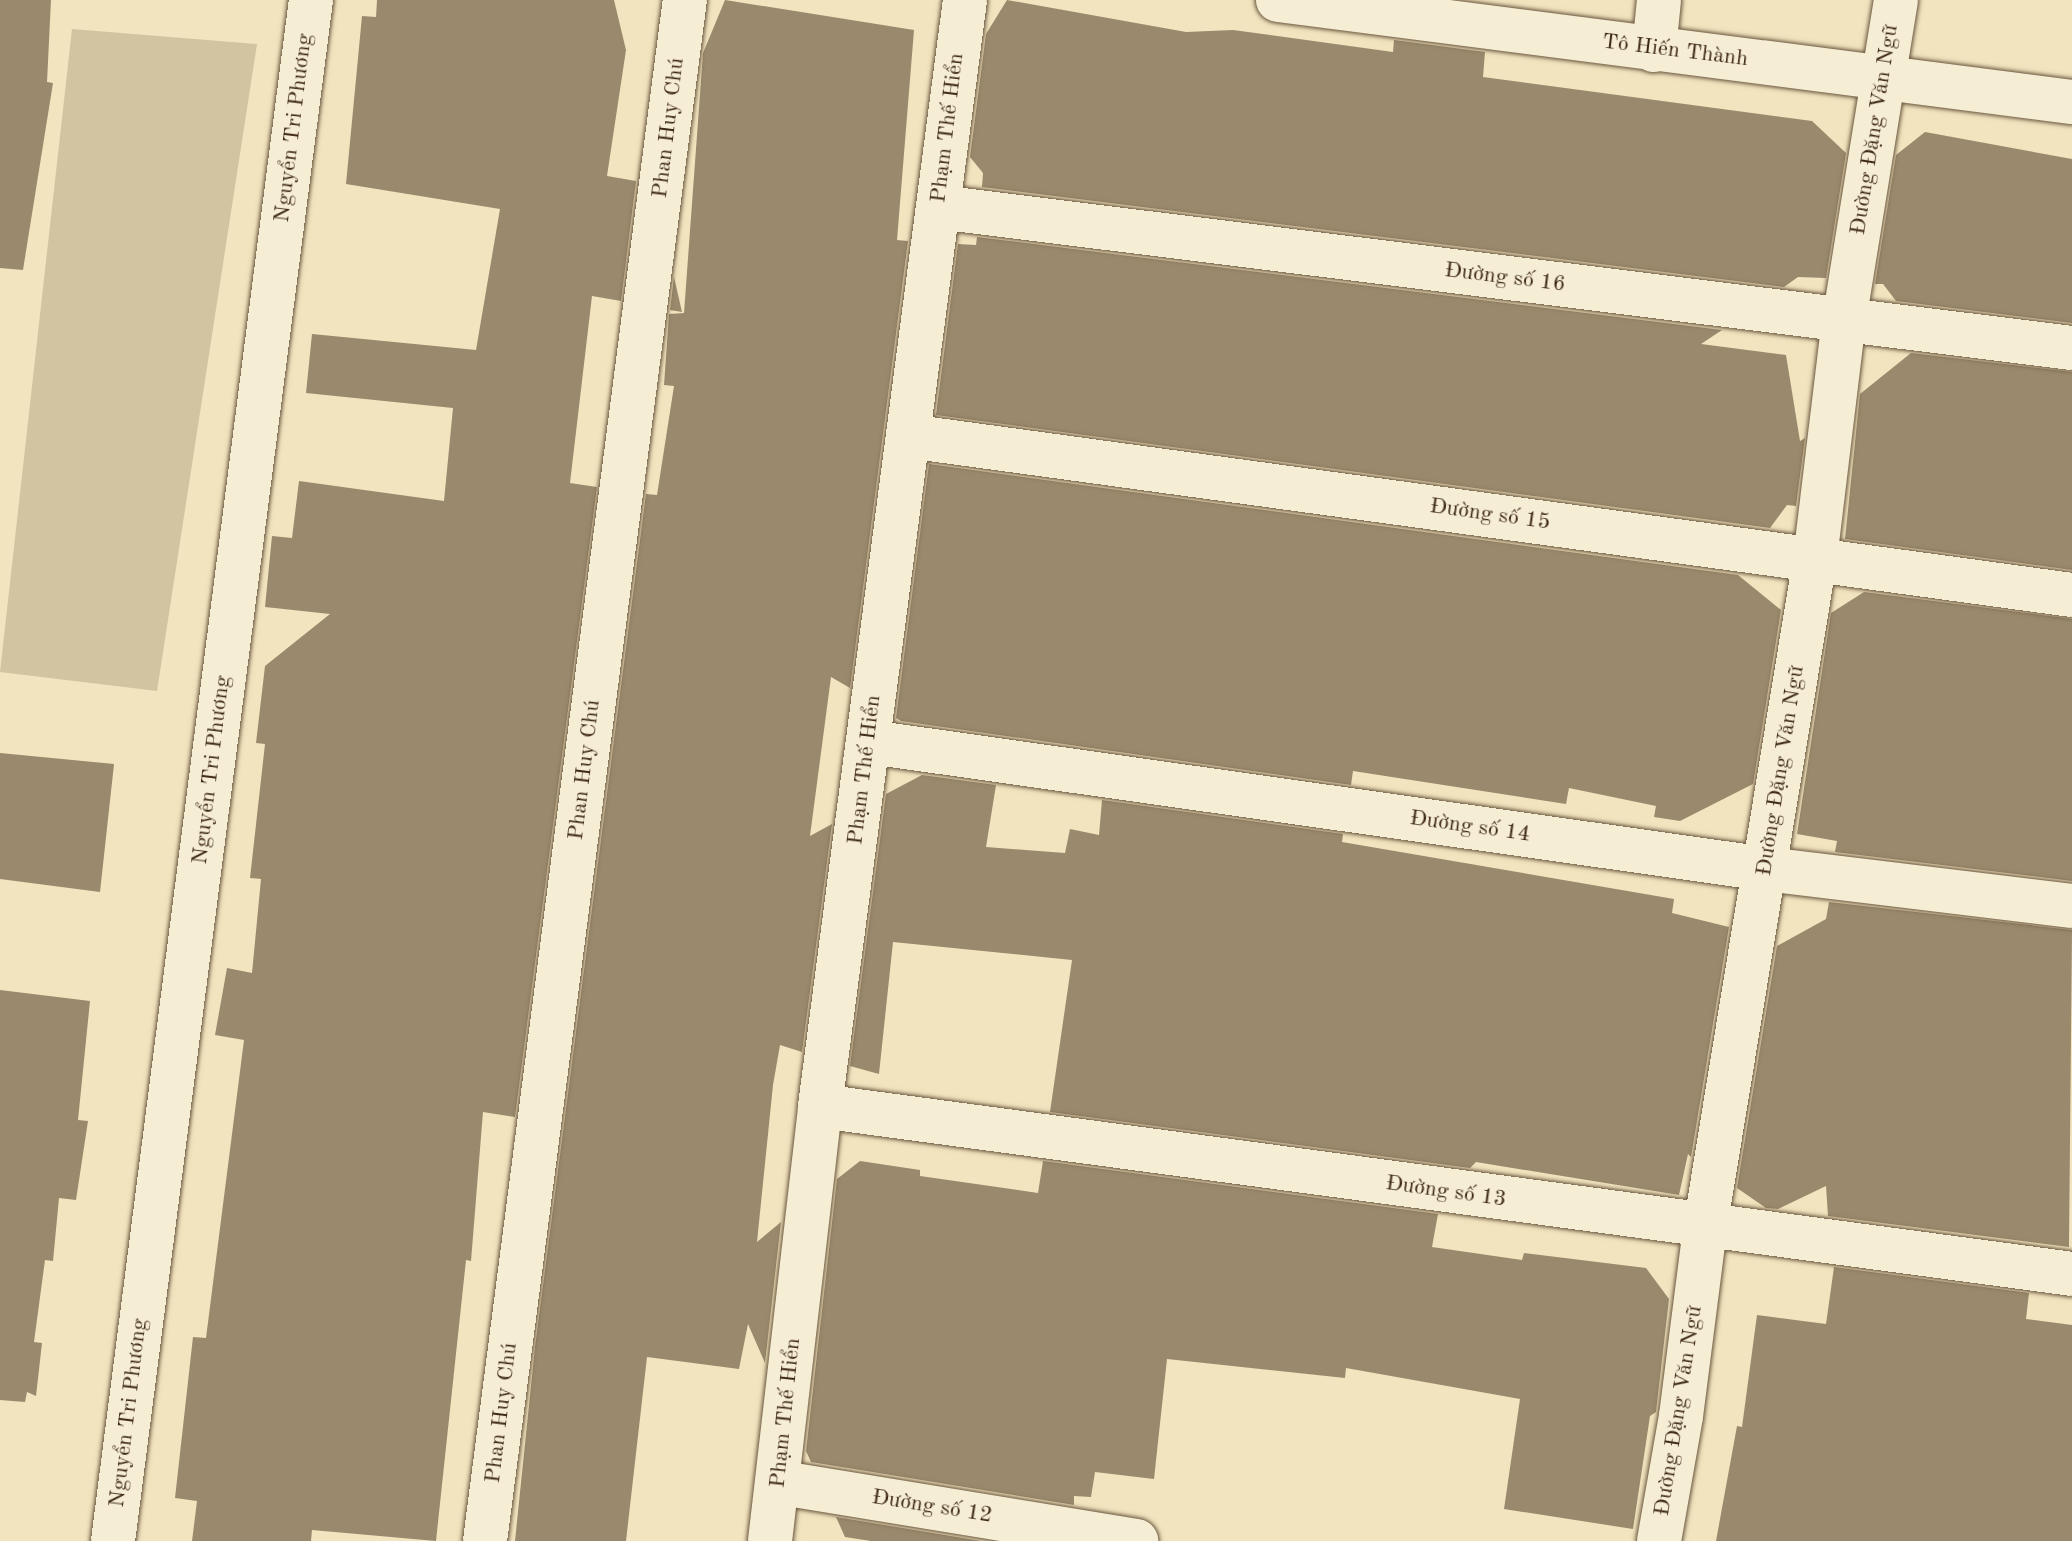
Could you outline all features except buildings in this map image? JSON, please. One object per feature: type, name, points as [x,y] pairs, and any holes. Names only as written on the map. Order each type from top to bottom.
[{"type":"street","name":"Nguyển Tri Phương","points":[[113,1541],[311,0]]},
{"type":"street","name":"Phan Huy Chú","points":[[485,1541],[685,0]]},
{"type":"street","name":"Phạm Thế Hiển","points":[[770,1541],[820,1106],[965,0]]},
{"type":"street","name":"Tô Hiến Thành","points":[[1278,0],[1422,9],[1654,50],[2072,102]]},
{"type":"street","points":[[1654,50],[1659,0]]},
{"type":"street","name":"Đường Đặng Văn Ngữ","points":[[1659,1541],[1681,1416],[1705,1228],[1815,559],[1844,321],[1886,77],[1896,0]]},
{"type":"street","name":"Đường số 16","points":[[938,207],[2072,348]]},
{"type":"street","name":"Đường số 15","points":[[908,436],[2072,595]]},
{"type":"street","name":"Đường số 14","points":[[870,742],[1766,869],[2072,906]]},
{"type":"street","name":"Đường số 13","points":[[820,1106],[1705,1228],[2072,1274]]},
{"type":"street","name":"Đường số 12","points":[[777,1493],[788,1484],[1126,1540]]},
{"type":"shaded area","points":[[72,29],[257,44],[157,691],[0,672]]}]
